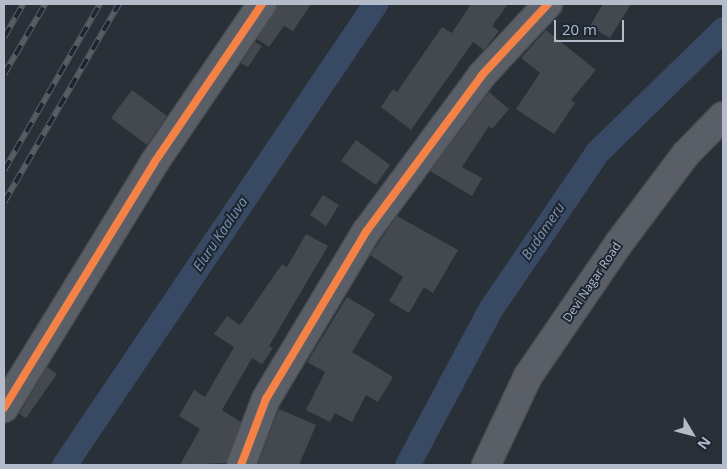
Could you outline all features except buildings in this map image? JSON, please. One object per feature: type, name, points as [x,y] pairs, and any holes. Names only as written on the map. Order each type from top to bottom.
[{"type":"street","points":[[4,408],[154,164],[262,4]]},
{"type":"street","points":[[241,465],[266,399],[366,232],[482,75],[548,4]]},
{"type":"street","name":"Devi Nagar Road","points":[[486,465],[528,376],[619,243],[685,155],[723,116]]},
{"type":"waterway","name":"Eluru Kaaluva","points":[[64,465],[375,4]]},
{"type":"waterway","name":"Budameru","points":[[407,465],[491,308],[597,152],[723,29]]},
{"type":"railway","points":[[4,37],[23,4]]},
{"type":"railway","points":[[4,74],[45,4]]},
{"type":"railway","points":[[4,170],[100,4]]},
{"type":"railway","points":[[4,202],[119,4]]},
{"type":"cycle path","points":[[4,408],[154,163],[262,4]]},
{"type":"cycle path","points":[[241,465],[266,399],[366,232],[482,75],[548,4]]}]
